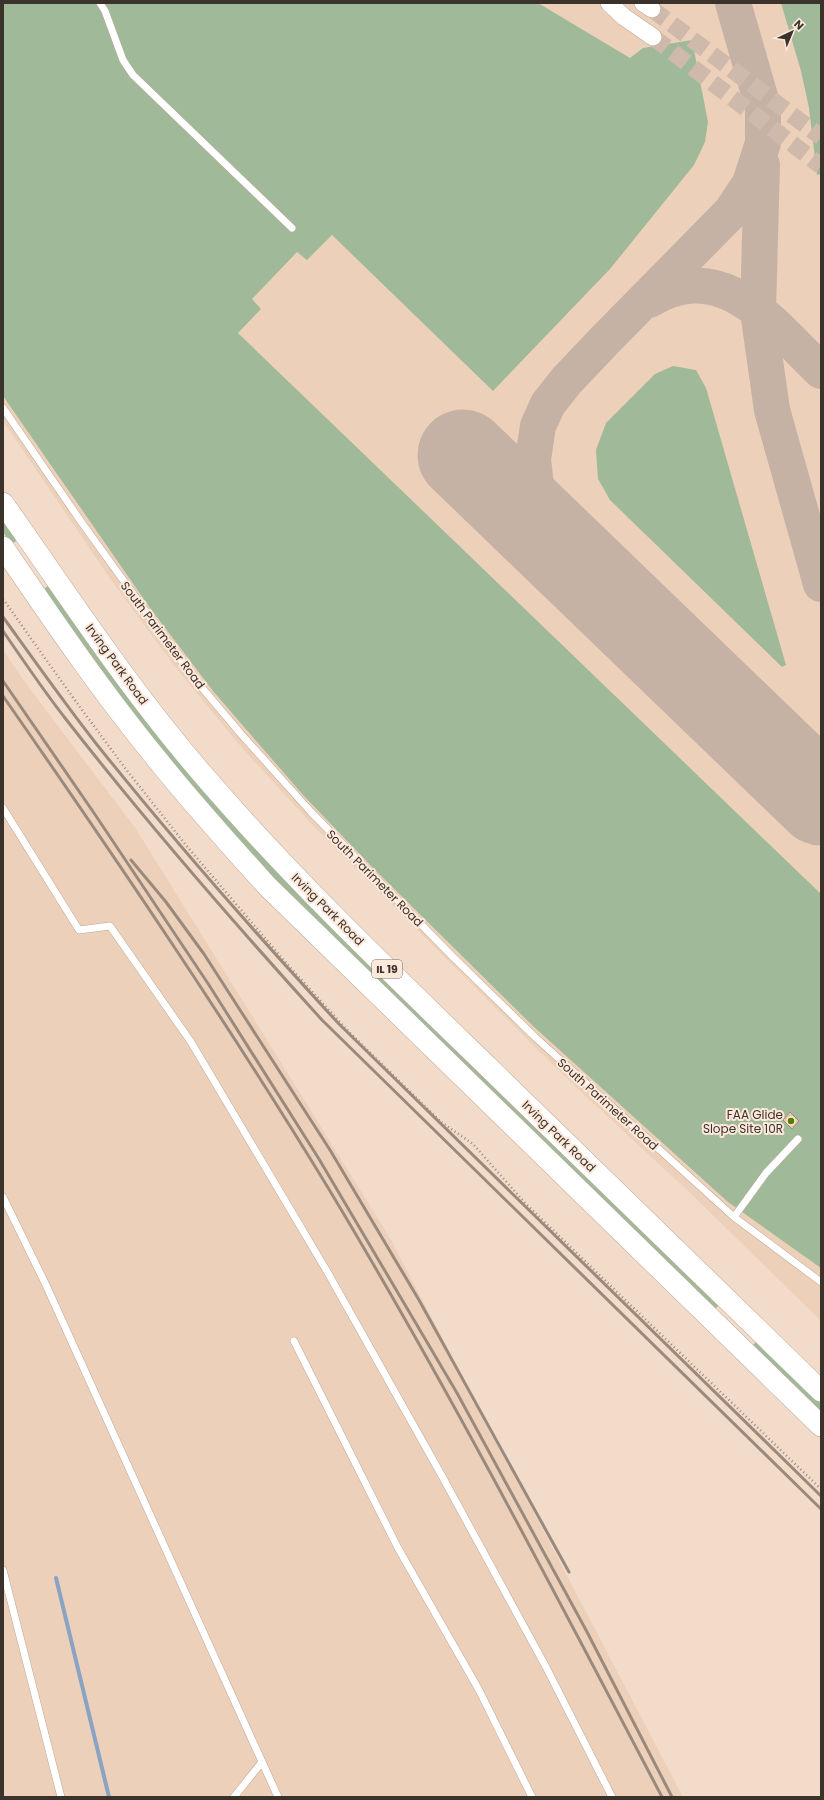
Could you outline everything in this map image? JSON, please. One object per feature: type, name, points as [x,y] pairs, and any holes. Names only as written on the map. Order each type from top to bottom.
[{"type":"main road","name":"Irving Park Road","points":[[3,502],[31,565],[114,705],[156,758],[219,832],[268,886],[736,1326],[821,1391]]},
{"type":"main road","name":"Irving Park Road","points":[[3,547],[31,565]]},
{"type":"main road","name":"Irving Park Road","points":[[736,1326],[821,1426]]},
{"type":"street","points":[[609,3],[624,17],[653,37]]},
{"type":"lane","points":[[100,3],[106,11],[123,60],[133,75],[292,228]]},
{"type":"lane","name":"South Parimeter Road","points":[[3,408],[82,523],[193,677],[310,812],[452,956],[536,1038],[734,1217],[821,1282]]},
{"type":"lane","points":[[3,808],[79,930],[110,926],[191,1042],[328,1273],[442,1476],[546,1667],[612,1797]]},
{"type":"lane","points":[[734,1217],[766,1173],[798,1140]]},
{"type":"lane","points":[[3,1197],[46,1285],[278,1797]]},
{"type":"lane","points":[[294,1341],[398,1548],[479,1690],[532,1797]]},
{"type":"lane","points":[[3,1570],[61,1797]]},
{"type":"lane","points":[[234,1797],[262,1762]]},
{"type":"path","points":[[3,598],[88,718],[180,838],[287,964],[349,1032],[441,1122],[473,1144],[526,1204],[821,1489]]},
{"type":"shaded area","points":[[3,3],[821,3],[821,1321],[687,1190],[580,1091],[532,1044],[321,834],[241,747],[173,664],[109,577],[3,421]]},
{"type":"shaded area","points":[[3,650],[24,681],[136,829],[390,1238],[683,1797],[3,1797]]},
{"type":"green space","points":[[3,3],[538,3],[630,58],[643,48],[692,40],[708,122],[705,142],[694,165],[610,269],[493,391],[332,235],[307,260],[297,252],[252,299],[261,309],[238,333],[821,894],[821,1268],[728,1202],[533,1026],[375,870],[303,795],[213,691],[150,608],[3,396]]},
{"type":"green space","points":[[781,3],[821,3],[821,174],[817,175],[809,108],[801,71]]},
{"type":"green space","points":[[673,366],[696,370],[706,388],[786,665],[782,667],[610,500],[598,479],[596,450],[606,423],[655,374]]},
{"type":"green space","points":[[3,518],[18,540],[11,544],[3,532]]},
{"type":"green space","points":[[49,585],[106,667],[719,1305],[714,1310],[326,933],[249,852],[140,725],[43,590]]},
{"type":"green space","points":[[757,1341],[821,1403],[821,1416],[751,1347]]},
{"type":"building","name":"FAA Glide Slope Site 10R","points":[[790,1112],[799,1121],[792,1129],[783,1120]]},
{"type":"waterway","points":[[56,1578],[109,1797]]},
{"type":"taxiway","points":[[561,549],[544,517],[537,495],[533,459],[538,426],[548,404],[567,380],[606,339],[731,212],[750,183],[763,143],[763,107],[733,3]]},
{"type":"taxiway","points":[[762,165],[758,311],[772,410],[821,584]]},
{"type":"taxiway","points":[[649,300],[676,288],[700,286],[723,290],[744,301],[765,316],[821,371]]},
{"type":"runway","points":[[463,455],[821,800]]},
{"type":"tunnel","points":[[652,9],[821,137]]},
{"type":"tunnel","points":[[653,37],[821,166]]},
{"type":"railway","points":[[3,617],[98,746],[127,782],[216,887],[339,1024],[821,1496]]},
{"type":"railway","points":[[3,631],[57,707],[158,833],[223,909],[322,1020],[821,1509]]},
{"type":"railway","points":[[3,681],[94,813],[209,985],[319,1159],[457,1393],[586,1630],[672,1797]]},
{"type":"railway","points":[[3,696],[169,939],[327,1186],[415,1336],[457,1412],[662,1797]]},
{"type":"railway","points":[[131,860],[166,902],[204,954],[330,1150],[419,1300],[569,1572]]},
{"type":"place","name":"FAA Glide Slope Site 10R","points":[[791,1121]]}]
